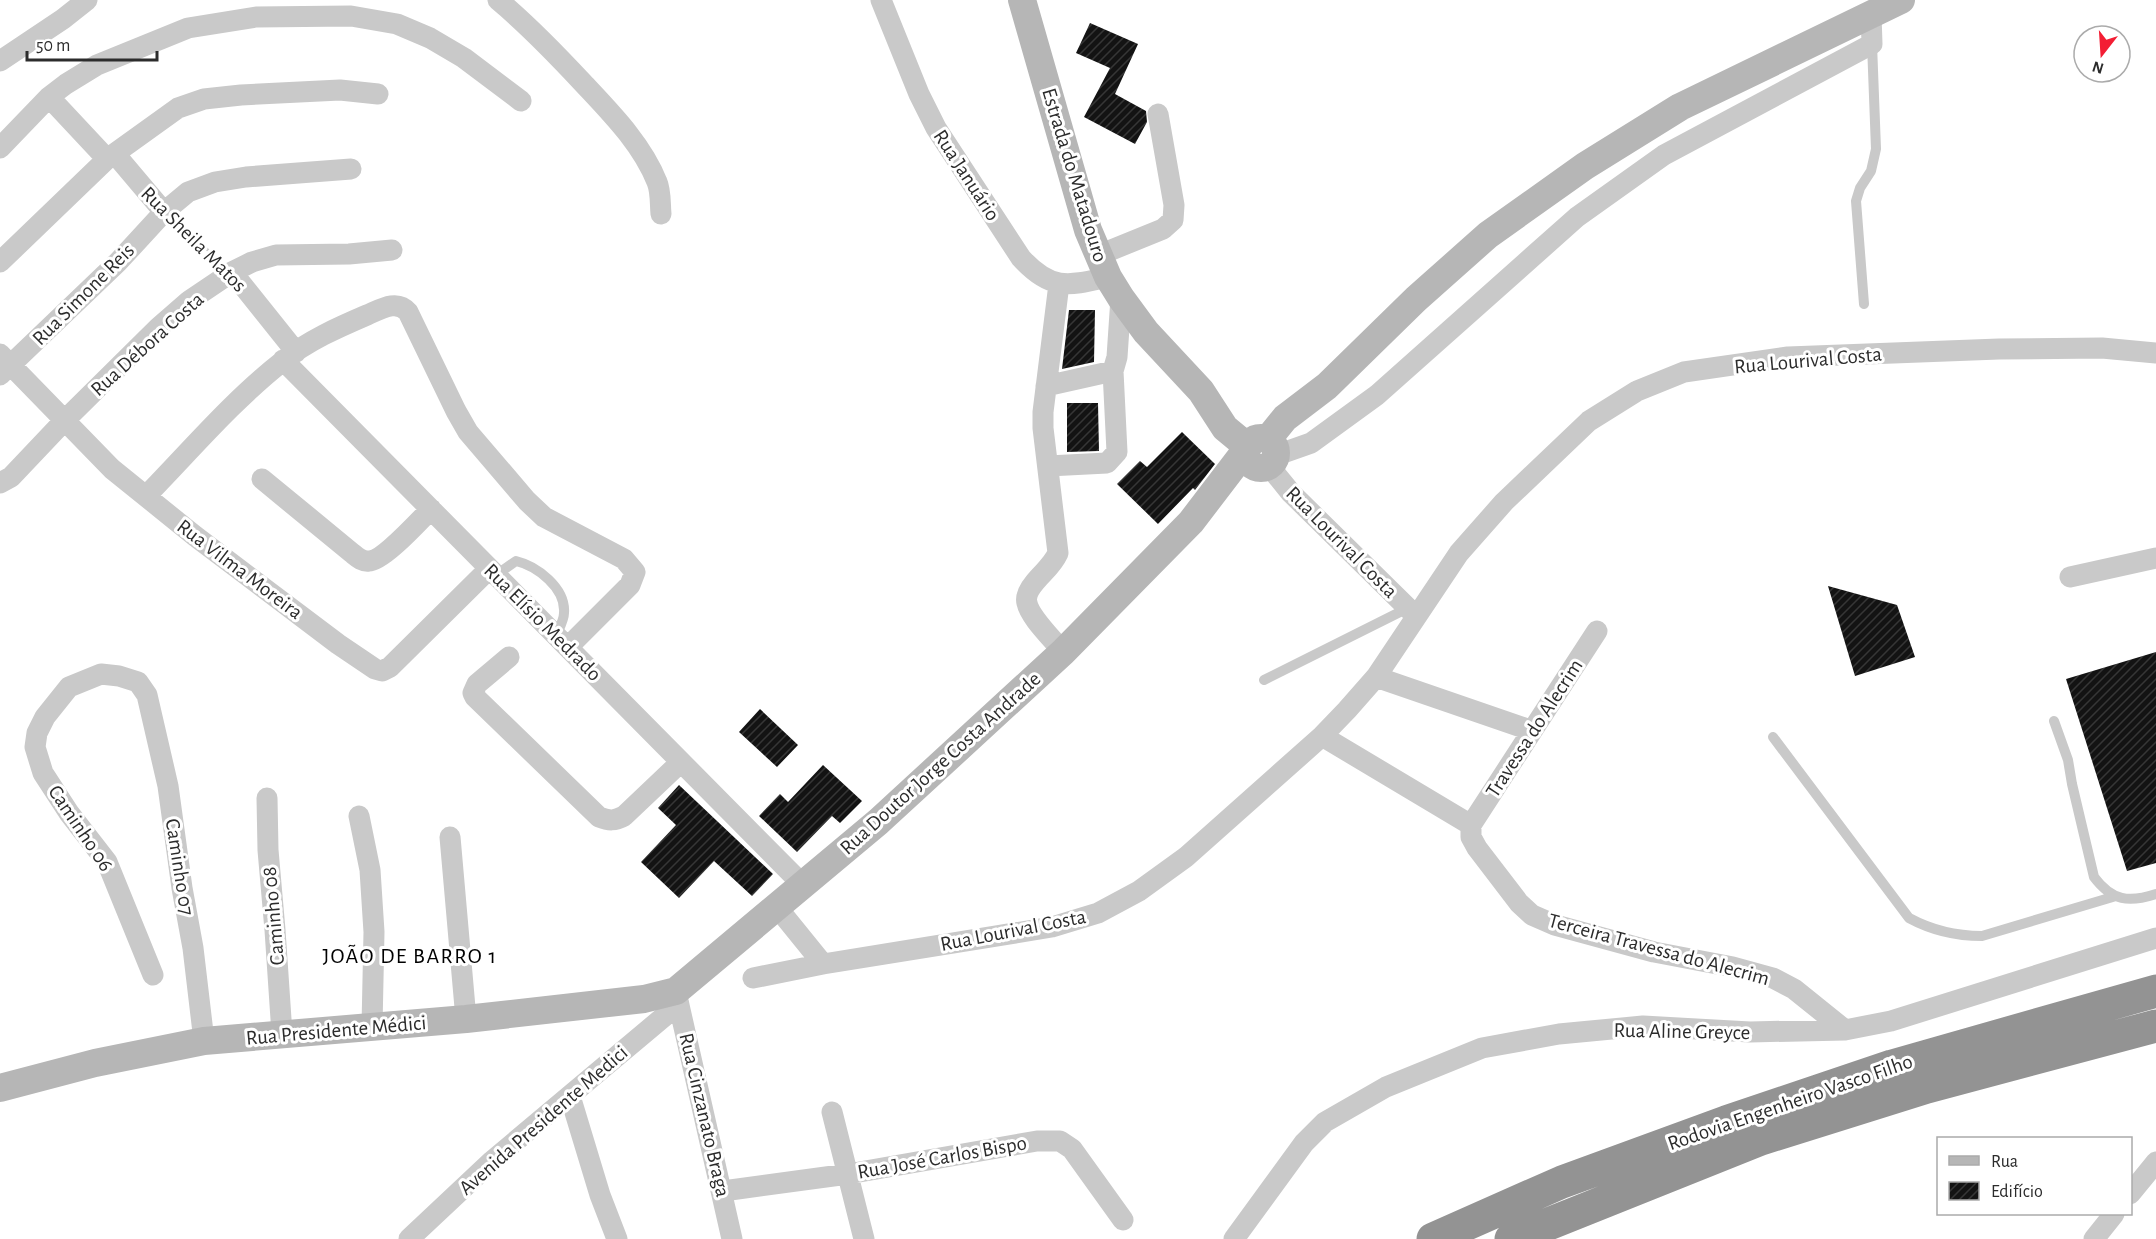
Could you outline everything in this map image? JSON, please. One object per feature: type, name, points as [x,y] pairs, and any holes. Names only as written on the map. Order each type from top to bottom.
[{"type":"highway","name":"Rodovia Engenheiro Vasco Filho","points":[[1433,1239],[1562,1182],[1726,1122],[1892,1066],[2156,991]]},
{"type":"highway","name":"Rodovia Engenheiro Vasco Filho","points":[[1511,1239],[1761,1138],[1926,1087],[2156,1026]]},
{"type":"main road","name":"Estrada do Matadouro","points":[[1022,0],[1088,230],[1109,277],[1173,363],[1201,391],[1226,428],[1264,452]]},
{"type":"main road","name":"Rua Doutor Jorge Costa Andrade","points":[[677,997],[776,906],[878,822],[1064,652],[1191,522],[1264,452],[1312,411],[1327,386],[1416,299],[1488,235],[1585,166],[1680,107],[1901,0]]},
{"type":"main road","name":"Rua Presidente Médici","points":[[0,1088],[95,1063],[204,1041],[466,1019],[677,997]]},
{"type":"street","points":[[0,61],[87,0]]},
{"type":"street","points":[[498,0],[518,16],[616,118],[641,152],[658,184],[661,214]]},
{"type":"street","name":"Rua Januário","points":[[881,0],[919,94],[955,160],[1021,258],[1036,274],[1059,284]]},
{"type":"street","points":[[1264,452],[1311,443],[1377,395],[1578,217],[1664,155],[1872,44],[1871,14]]},
{"type":"street","points":[[0,148],[49,97],[97,66],[188,28],[256,18],[351,16],[397,24],[430,38],[464,58],[521,101]]},
{"type":"street","points":[[0,262],[111,157],[178,108],[204,99],[241,95],[339,90],[378,94]]},
{"type":"street","name":"Rua Sheila Matos","points":[[49,97],[164,212]]},
{"type":"street","points":[[1064,652],[1031,612],[1026,602],[1028,592],[1050,568],[1058,554],[1043,428],[1059,284],[1072,285],[1109,277],[1173,220],[1174,205],[1158,114]]},
{"type":"street","name":"Rua Simone Reis","points":[[3,365],[118,262],[164,212],[188,192],[215,182],[246,177],[351,169]]},
{"type":"street","name":"Rua Débora Costa","points":[[0,483],[12,477],[64,420],[158,328],[189,301],[232,272],[252,261],[276,255],[349,254],[392,250]]},
{"type":"street","name":"Rua Sheila Matos","points":[[232,272],[289,356]]},
{"type":"street","points":[[1048,466],[1107,463],[1118,452],[1113,371],[1117,357],[1109,277]]},
{"type":"street","points":[[146,496],[241,398],[289,356],[342,326],[381,309],[397,304],[403,306],[468,432],[527,501],[544,517],[624,559],[635,572],[630,585],[562,641]]},
{"type":"street","name":"Rua Lourival Costa","points":[[753,978],[823,964],[1052,927],[1098,913],[1139,891],[1186,857],[1322,736],[1376,677],[1412,612],[1504,502],[1589,422],[1637,391],[1684,372],[1788,357],[1999,349],[2102,348],[2156,353]]},
{"type":"street","name":"Rua Elísio Medrado","points":[[289,356],[431,509],[802,884]]},
{"type":"street","name":"Rua Vilma Moreira","points":[[3,365],[64,420],[92,451],[146,496],[338,644],[375,669],[382,671],[390,667],[493,572]]},
{"type":"street","points":[[1046,386],[1113,371]]},
{"type":"street","name":"Rua Lourival Costa","points":[[1264,452],[1291,493],[1412,612]]},
{"type":"street","points":[[262,479],[362,561],[376,560],[431,509]]},
{"type":"street","points":[[2070,577],[2156,558]]},
{"type":"street","name":"Travessa do Alecrim","points":[[1471,825],[1530,730],[1597,631]]},
{"type":"street","points":[[509,657],[477,684],[473,693],[475,697],[592,812],[608,820],[616,820],[624,816],[681,762]]},
{"type":"street","name":"Caminho 07","points":[[69,687],[101,674],[119,676],[138,682],[147,694],[168,786],[193,948],[204,1041]]},
{"type":"street","points":[[1376,677],[1530,730]]},
{"type":"street","name":"Caminho 06","points":[[69,687],[45,717],[37,733],[35,747],[43,773],[69,813],[107,862],[153,975]]},
{"type":"street","points":[[1322,736],[1471,825]]},
{"type":"street","name":"Caminho 08","points":[[267,798],[268,850],[282,1034]]},
{"type":"street","points":[[359,816],[370,870],[374,932],[372,1027]]},
{"type":"street","name":"Terceira Travessa do Alecrim","points":[[1471,825],[1471,837],[1477,848],[1532,915],[1555,925],[1654,952],[1733,967],[1773,978],[1794,989],[1845,1030]]},
{"type":"street","points":[[450,837],[466,1019]]},
{"type":"street","points":[[776,906],[823,964]]},
{"type":"street","name":"Rua Aline Greyce","points":[[1234,1239],[1304,1143],[1325,1122],[1386,1088],[1482,1048],[1559,1034],[1643,1026],[1750,1032],[1845,1030],[1891,1021],[2156,938]]},
{"type":"street","name":"Avenida Presidente Medici","points":[[409,1239],[492,1161],[570,1096],[677,997]]},
{"type":"street","name":"Rua Cinzanato Braga","points":[[677,997],[723,1191],[732,1239]]},
{"type":"street","points":[[570,1096],[600,1195],[617,1239]]},
{"type":"street","points":[[832,1112],[864,1239]]},
{"type":"street","name":"Rua José Carlos Bispo","points":[[723,1191],[848,1174],[1037,1141],[1060,1141],[1072,1149],[1122,1220]]},
{"type":"street","points":[[2132,1192],[2156,1162]]},
{"type":"street","points":[[2094,1239],[2113,1215]]},
{"type":"lane","points":[[1864,304],[1856,201],[1860,188],[1871,171],[1876,149],[1872,44]]},
{"type":"lane","points":[[493,572],[516,561],[529,564],[541,573],[558,591],[564,602],[562,641]]},
{"type":"lane","points":[[1264,680],[1412,612]]},
{"type":"lane","points":[[2054,721],[2068,760],[2094,877],[2103,889],[2128,900],[2156,894]]},
{"type":"lane","points":[[1773,737],[1909,918],[1924,926],[1961,936],[1982,936],[2116,896]]},
{"type":"path","name":"Rua Sheila Matos","points":[[164,212],[232,272]]},
{"type":"building","points":[[1090,23],[1138,44],[1115,94],[1146,111],[1147,122],[1135,144],[1084,117],[1110,68],[1076,53]]},
{"type":"building","points":[[1069,310],[1095,310],[1094,362],[1062,369]]},
{"type":"building","points":[[1067,403],[1098,403],[1099,451],[1067,452]]},
{"type":"building","points":[[1182,432],[1215,464],[1195,490],[1193,488],[1158,524],[1117,484],[1140,461],[1147,467]]},
{"type":"building","points":[[1828,586],[1897,605],[1915,657],[1855,676]]},
{"type":"building","points":[[2156,652],[2156,863],[2127,871],[2066,679]]},
{"type":"building","points":[[760,709],[798,745],[777,767],[739,732]]},
{"type":"building","points":[[823,765],[862,801],[840,823],[832,816],[797,852],[759,816],[780,794],[788,802]]},
{"type":"building","points":[[679,785],[773,874],[752,896],[714,861],[679,898],[641,862],[676,825],[658,808]]},
{"type":"district","name":"JOÃO DE BARRO 1","points":[[410,955]]}]
